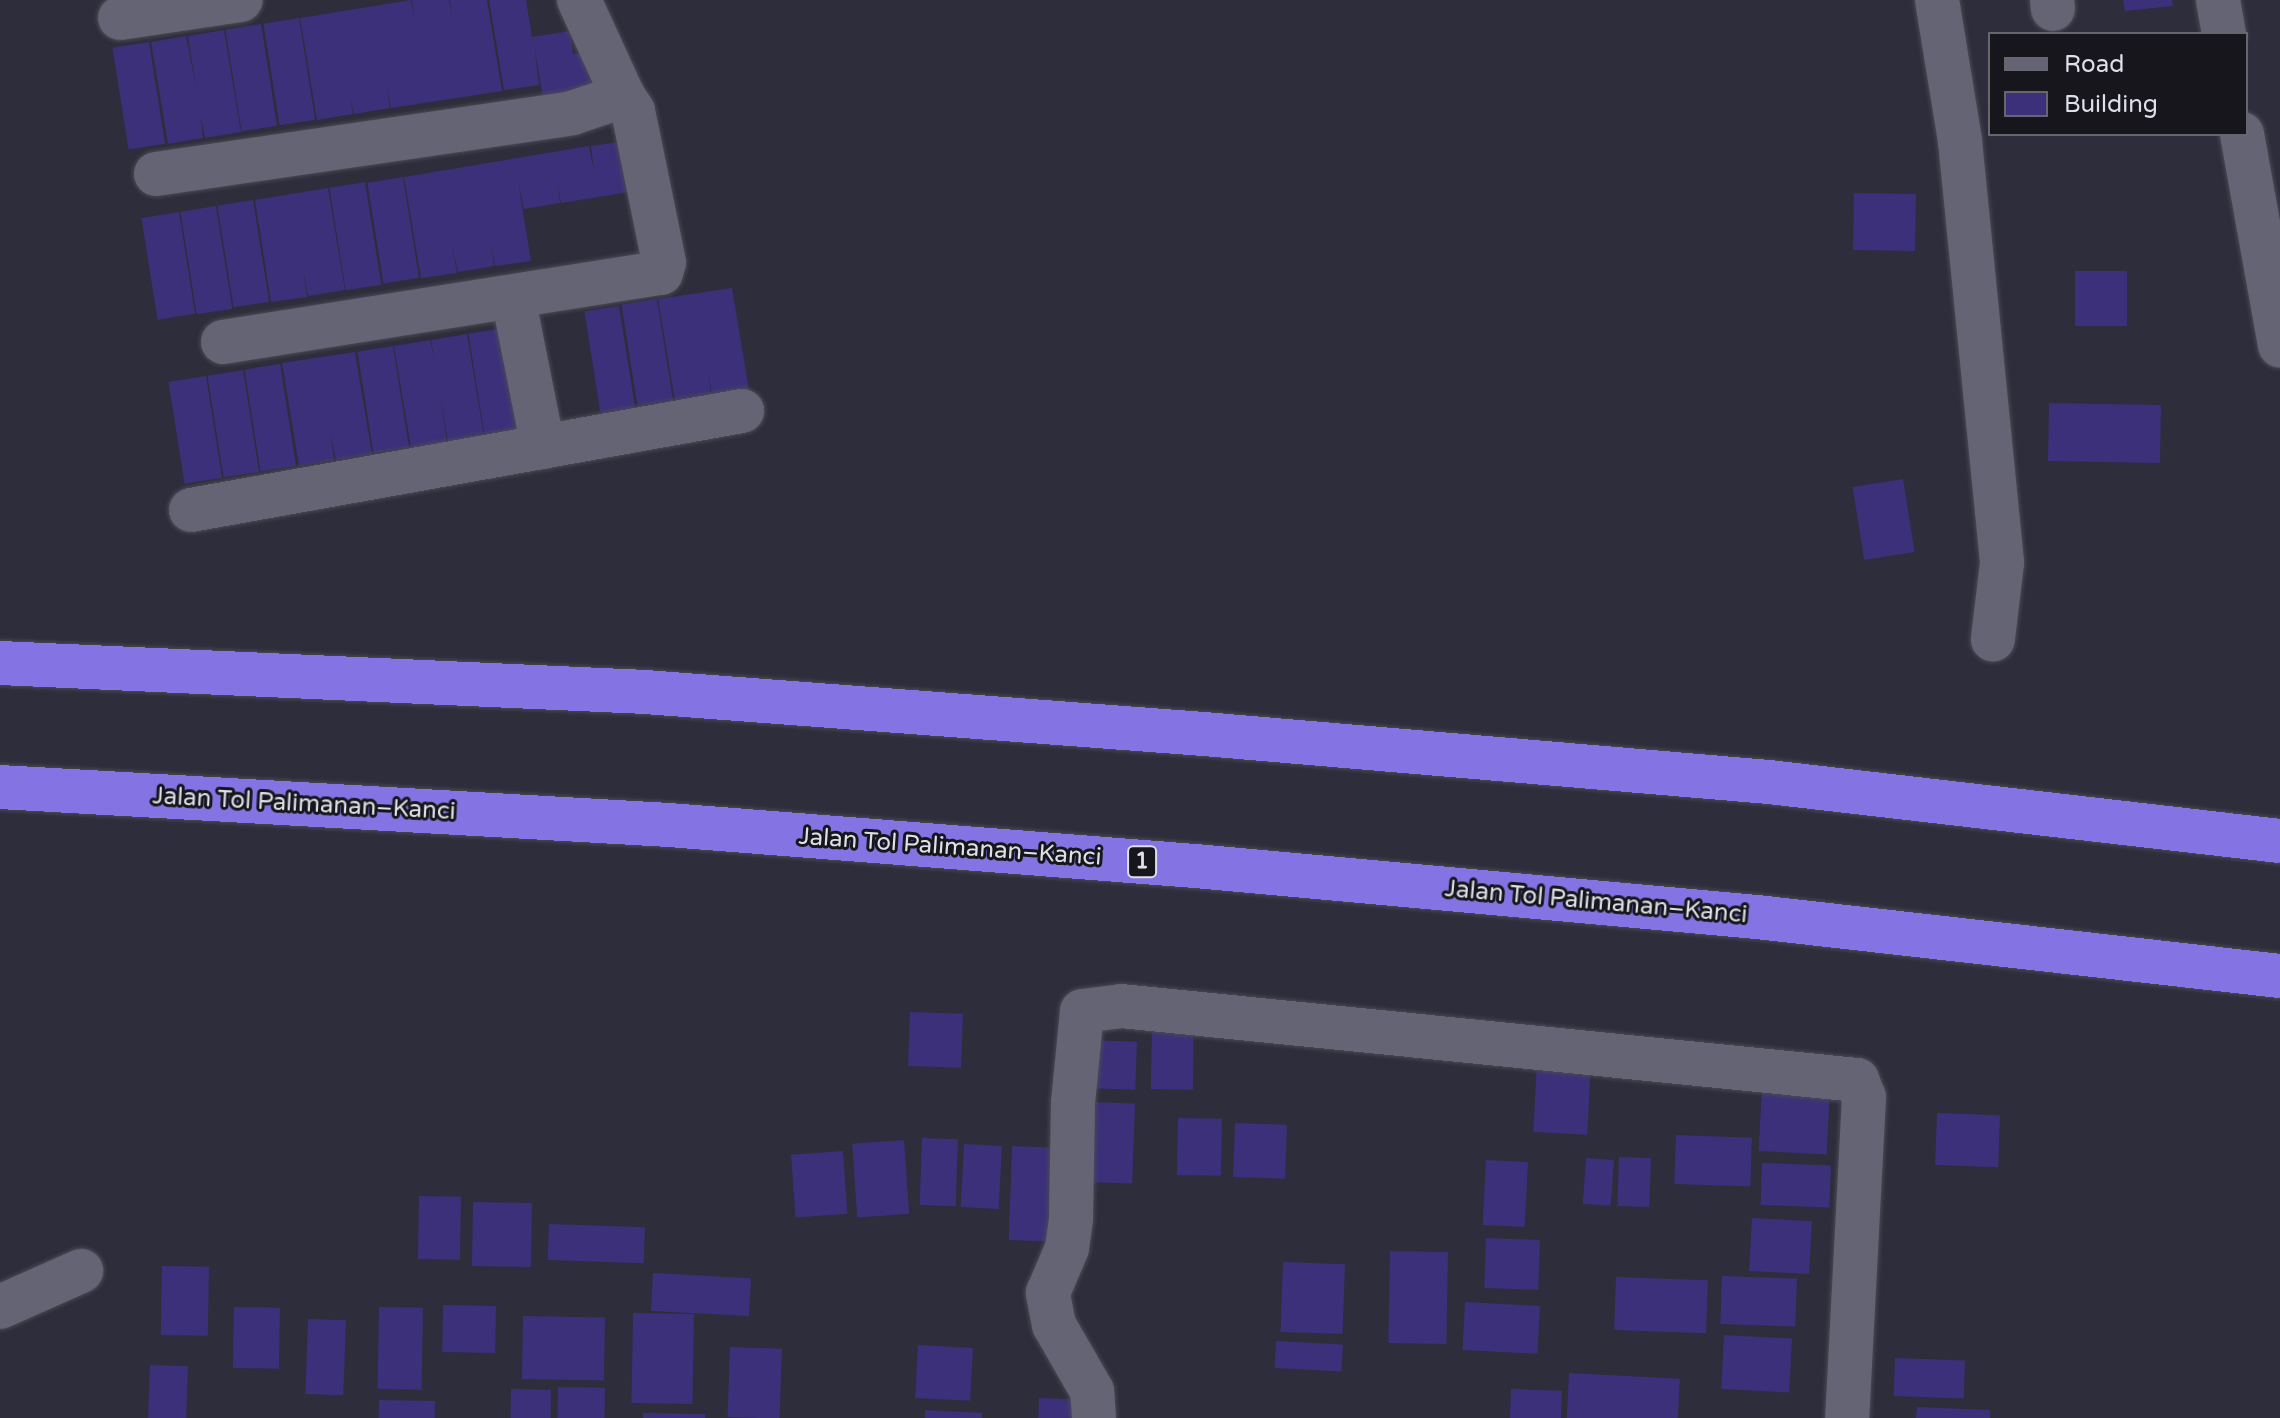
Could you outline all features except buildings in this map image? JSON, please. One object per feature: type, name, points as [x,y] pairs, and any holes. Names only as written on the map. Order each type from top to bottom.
[{"type":"highway","points":[[0,663],[645,692],[1220,735],[1769,782],[2280,841]]},
{"type":"highway","name":"Jalan Tol Palimanan–Kanci","points":[[0,787],[669,825],[1195,866],[1757,917],[2280,976]]},
{"type":"street","points":[[120,18],[241,0]]},
{"type":"street","points":[[223,342],[661,273],[664,262],[633,111],[623,96],[579,0]]},
{"type":"street","points":[[1937,0],[1960,141],[2002,563],[1993,639]]},
{"type":"street","points":[[2218,0],[2224,32]]},
{"type":"street","points":[[156,174],[572,113],[623,96]]},
{"type":"street","points":[[2242,136],[2280,346]]},
{"type":"street","points":[[513,297],[543,447]]},
{"type":"street","points":[[191,510],[742,411]]},
{"type":"street","points":[[1094,1418],[1092,1391],[1054,1325],[1048,1293],[1067,1248],[1071,1218],[1073,1103],[1082,1011],[1121,1006],[1857,1080],[1864,1097],[1847,1418]]},
{"type":"street","points":[[0,1307],[81,1271]]}]
